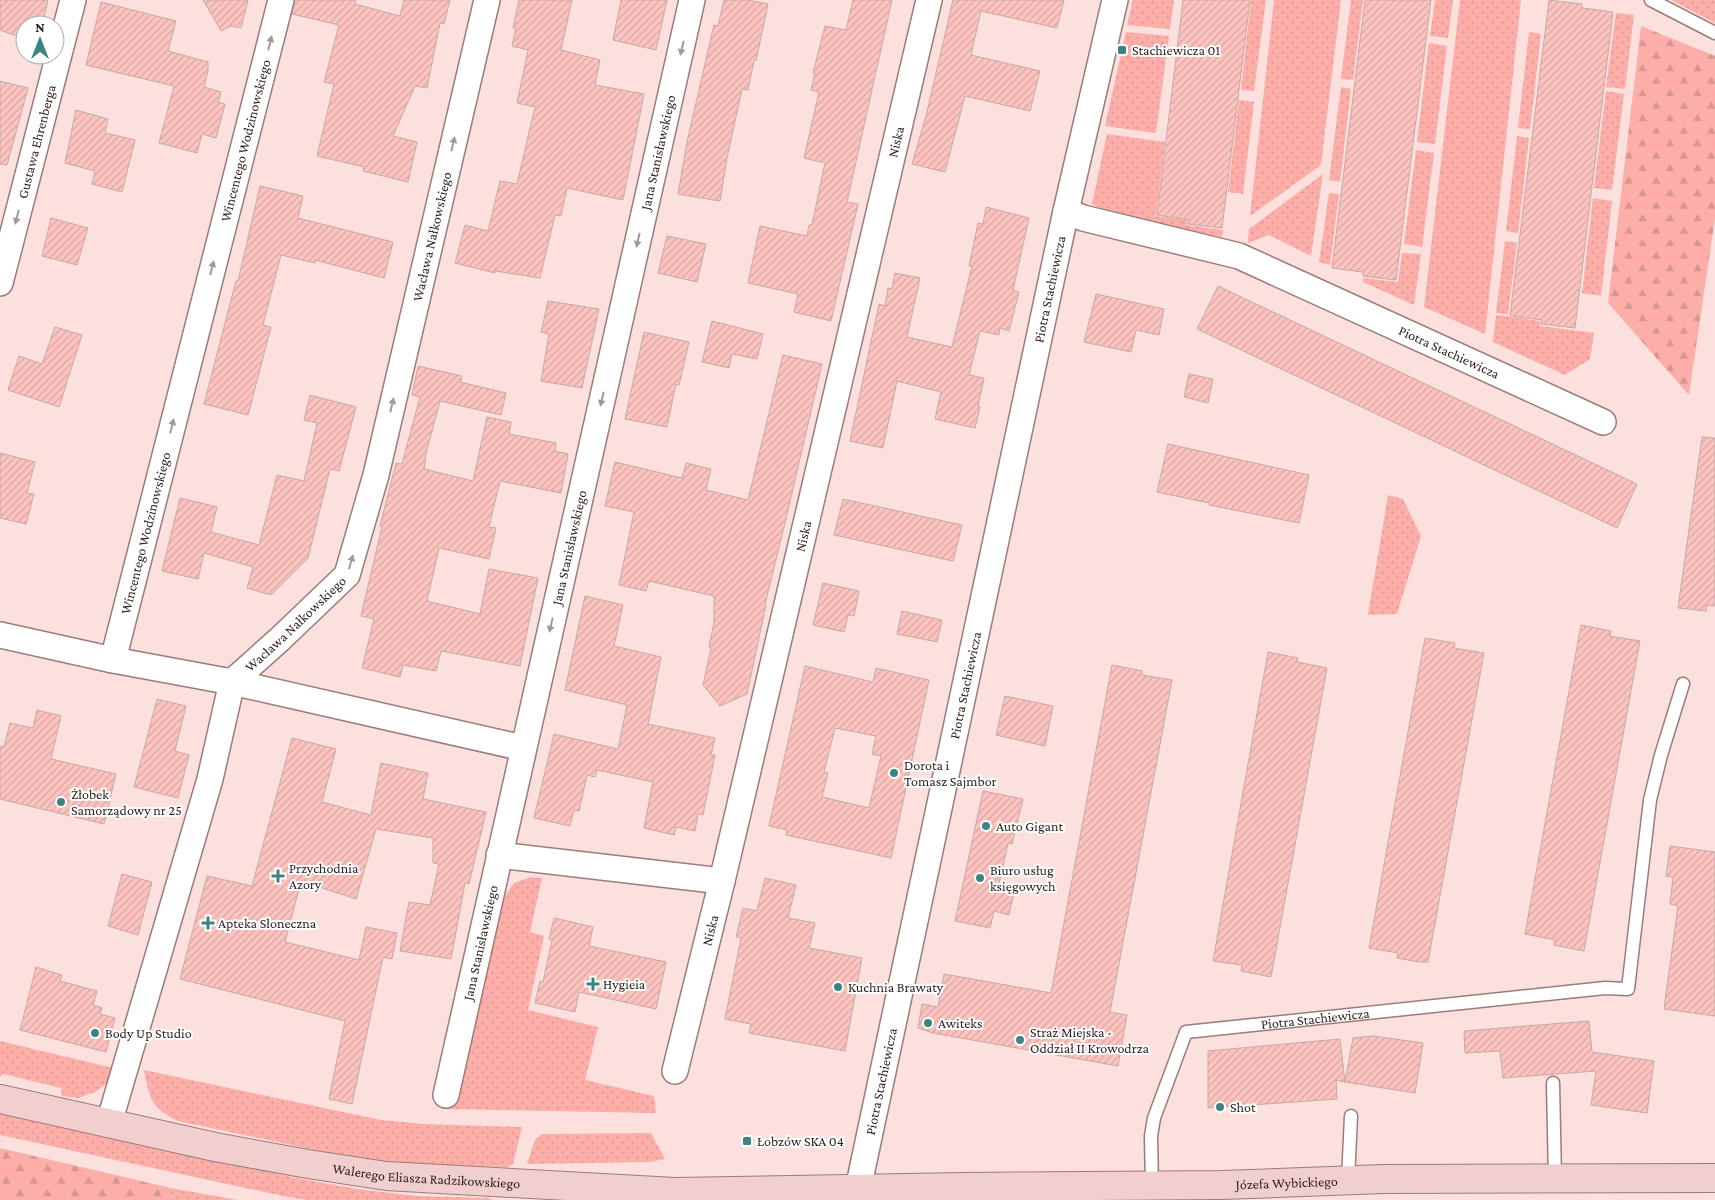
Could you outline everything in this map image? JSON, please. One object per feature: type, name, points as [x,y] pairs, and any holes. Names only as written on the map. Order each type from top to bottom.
[{"type":"street","name":"Gustawa Ehrenberga","points":[[0,283],[72,0]]},
{"type":"street","name":"Wincentego Wodzinowskiego","points":[[113,660],[281,0]]},
{"type":"street","name":"Wacława Nałkowskiego","points":[[109,1123],[210,779],[232,682],[347,575],[376,476],[487,0]]},
{"type":"street","name":"Jana Stanisławskiego","points":[[446,1095],[692,0]]},
{"type":"street","name":"Niska","points":[[675,1071],[722,881],[929,0]]},
{"type":"street","name":"Piotra Stachiewicza","points":[[857,1194],[1066,211],[1115,0]]},
{"type":"street","name":"Piotra Stachiewicza","points":[[1066,211],[1083,218],[1239,256],[1603,422]]},
{"type":"street","points":[[0,635],[113,660],[232,682],[523,748]]},
{"type":"street","points":[[499,855],[722,881]]},
{"type":"street","name":"Walerego Eliasza Radzikowskiego","points":[[0,1099],[243,1152],[386,1176],[675,1192],[857,1194]]},
{"type":"street","name":"Józefa Wybickiego","points":[[857,1194],[1348,1180],[1715,1178]]},
{"type":"lane","points":[[1651,0],[1715,34]]},
{"type":"lane","name":"Piotra Stachiewicza","points":[[1152,1186],[1151,1136],[1154,1118],[1186,1032],[1605,988],[1628,990],[1650,800],[1661,755],[1683,684]]},
{"type":"lane","points":[[1553,1083],[1555,1179]]},
{"type":"lane","points":[[1348,1180],[1352,1116]]},
{"type":"green space","points":[[1133,0],[1174,0],[1170,29],[1127,25]]},
{"type":"green space","points":[[1251,0],[1266,0],[1254,91],[1241,90]]},
{"type":"green space","points":[[1274,0],[1341,0],[1321,165],[1250,216]]},
{"type":"green space","points":[[1351,0],[1363,0],[1353,80],[1341,79]]},
{"type":"green space","points":[[1435,0],[1453,0],[1448,38],[1430,36]]},
{"type":"green space","points":[[1460,0],[1521,0],[1485,334],[1424,307]]},
{"type":"green space","points":[[1671,0],[1715,0],[1715,23]]},
{"type":"green space","points":[[1616,13],[1634,15],[1625,89],[1606,87]]},
{"type":"green space","points":[[1641,26],[1715,56],[1715,218],[1689,395],[1608,303]]},
{"type":"green space","points":[[1126,32],[1169,36],[1156,133],[1105,126]]},
{"type":"green space","points":[[1529,32],[1541,34],[1530,129],[1518,128]]},
{"type":"green space","points":[[1429,43],[1447,46],[1435,144],[1417,142]]},
{"type":"green space","points":[[1341,87],[1351,89],[1340,182],[1329,180]]},
{"type":"green space","points":[[1606,91],[1624,94],[1612,190],[1594,188]]},
{"type":"green space","points":[[1239,100],[1254,102],[1243,194],[1228,192]]},
{"type":"green space","points":[[1107,134],[1165,142],[1156,216],[1187,220],[1187,225],[1223,230],[1222,237],[1112,214],[1092,204]]},
{"type":"green space","points":[[1517,136],[1529,138],[1518,233],[1506,231]]},
{"type":"green space","points":[[1416,150],[1434,153],[1422,247],[1404,244]]},
{"type":"green space","points":[[1323,174],[1311,256],[1269,235],[1248,243],[1249,229]]},
{"type":"green space","points":[[1329,193],[1339,194],[1330,265],[1319,262]]},
{"type":"green space","points":[[1593,198],[1612,201],[1601,296],[1582,293]]},
{"type":"green space","points":[[1505,241],[1517,243],[1508,314],[1496,313]]},
{"type":"green space","points":[[1402,253],[1421,254],[1414,305],[1363,282],[1363,278],[1398,282]]},
{"type":"green space","points":[[1496,315],[1540,321],[1540,326],[1594,333],[1590,359],[1565,375],[1493,342]]},
{"type":"green space","points":[[1388,495],[1403,499],[1421,536],[1397,614],[1368,615]]},
{"type":"green space","points":[[531,877],[542,878],[530,932],[544,936],[528,1010],[598,1027],[585,1080],[654,1096],[656,1113],[442,1109],[442,1098],[502,900],[514,883]]},
{"type":"green space","points":[[0,1041],[113,1068],[106,1084],[95,1092],[78,1098],[62,1096],[61,1088],[3,1074],[0,1077]]},
{"type":"green space","points":[[144,1070],[381,1120],[423,1124],[522,1127],[513,1164],[507,1167],[401,1164],[348,1157],[178,1121],[157,1107],[153,1101]]},
{"type":"green space","points":[[0,1114],[291,1177],[357,1189],[417,1196],[488,1198],[493,1200],[306,1200],[283,1196],[0,1135]]},
{"type":"green space","points":[[651,1133],[665,1159],[650,1162],[527,1164],[535,1140],[542,1134]]},
{"type":"green space","points":[[0,1148],[171,1188],[171,1200],[0,1200]]},
{"type":"green space","points":[[171,1188],[237,1200],[171,1200]]},
{"type":"building","points":[[0,0],[48,0],[44,15],[15,15],[15,35],[0,30]]},
{"type":"building","points":[[203,0],[248,0],[241,28],[231,26],[221,31]]},
{"type":"building","points":[[295,0],[356,0],[355,4],[400,16],[404,0],[450,0],[444,24],[440,23],[427,88],[415,86],[393,136],[417,142],[408,182],[363,171],[364,167],[317,156],[334,84],[324,82],[339,25],[292,14]]},
{"type":"building","points":[[519,0],[572,0],[561,50],[600,60],[595,85],[644,94],[623,200],[567,188],[561,216],[555,215],[540,278],[495,271],[495,273],[455,263],[465,225],[488,231],[500,181],[517,184],[535,107],[517,103],[528,50],[512,46],[516,28],[513,28]]},
{"type":"building","points":[[621,0],[667,0],[656,50],[613,40]]},
{"type":"building","points":[[724,0],[748,0],[768,4],[748,90],[742,89],[720,201],[678,194],[687,142],[714,25],[718,26]]},
{"type":"building","points":[[853,0],[892,0],[847,202],[858,204],[831,321],[794,312],[798,294],[748,283],[760,226],[807,236],[809,225],[812,225],[825,163],[804,158],[819,92],[811,90],[815,73],[813,73],[825,26],[846,30]]},
{"type":"building","points":[[953,0],[1064,0],[1057,28],[981,11],[971,55],[1040,71],[1030,111],[965,96],[945,172],[912,164],[926,116]]},
{"type":"building","points":[[1183,0],[1250,0],[1222,228],[1188,224],[1189,220],[1157,215]]},
{"type":"building","points":[[1365,0],[1431,0],[1396,280],[1363,276],[1363,272],[1332,268]]},
{"type":"building","points":[[1549,0],[1582,4],[1582,8],[1613,12],[1575,328],[1541,324],[1542,320],[1510,316]]},
{"type":"building","points":[[101,2],[176,21],[168,51],[208,62],[204,87],[221,92],[218,102],[225,104],[216,138],[202,134],[197,153],[159,143],[174,86],[86,65]]},
{"type":"building","points":[[0,81],[28,88],[7,165],[0,164]]},
{"type":"building","points":[[76,110],[108,119],[105,133],[135,140],[122,192],[92,184],[95,171],[65,163]]},
{"type":"building","points":[[260,186],[303,196],[298,218],[393,242],[384,278],[315,260],[315,263],[281,255],[263,325],[271,327],[248,415],[204,404],[236,281],[238,281]]},
{"type":"building","points":[[986,207],[1029,218],[1013,290],[1019,292],[1009,331],[1000,328],[999,335],[980,331],[969,375],[984,378],[975,428],[935,419],[941,392],[897,381],[883,448],[850,441],[879,304],[885,306],[888,288],[892,289],[895,273],[920,278],[907,337],[952,347],[972,266],[969,266],[978,223],[983,224]]},
{"type":"building","points":[[51,218],[88,228],[77,265],[42,256]]},
{"type":"building","points":[[667,236],[706,244],[697,282],[658,273]]},
{"type":"building","points":[[1218,286],[1637,484],[1617,528],[1197,329]]},
{"type":"building","points":[[1096,294],[1164,309],[1159,335],[1136,330],[1131,352],[1084,342]]},
{"type":"building","points":[[548,301],[599,309],[582,388],[541,381],[549,334],[541,332]]},
{"type":"building","points":[[712,321],[763,334],[757,359],[732,354],[729,368],[702,362]]},
{"type":"building","points":[[55,327],[82,335],[59,407],[8,390],[19,356],[42,364]]},
{"type":"building","points":[[644,332],[689,342],[679,385],[676,384],[667,427],[625,419]]},
{"type":"building","points":[[783,355],[822,364],[765,604],[747,694],[720,706],[703,685],[711,648],[709,647],[714,623],[714,596],[649,581],[646,591],[619,585],[634,512],[605,506],[615,462],[682,478],[686,463],[711,469],[706,490],[748,500]]},
{"type":"building","points":[[418,366],[462,376],[460,382],[506,393],[501,415],[440,401],[425,457],[424,469],[473,481],[487,417],[511,422],[509,434],[556,443],[555,451],[568,454],[561,493],[500,481],[489,527],[496,528],[489,559],[439,548],[427,601],[480,614],[489,569],[538,578],[520,666],[441,651],[436,671],[403,665],[400,677],[362,668],[374,619],[361,616],[382,527],[380,526],[396,463],[402,464],[420,397],[412,395]]},
{"type":"building","points":[[1189,374],[1213,379],[1208,403],[1184,397]]},
{"type":"building","points":[[310,395],[356,407],[339,471],[330,469],[308,558],[271,595],[247,588],[253,567],[204,553],[198,579],[162,571],[180,498],[217,507],[211,532],[259,545],[277,475],[304,481],[317,423],[304,420]]},
{"type":"building","points":[[1702,437],[1715,438],[1715,606],[1707,605],[1706,611],[1678,608]]},
{"type":"building","points":[[1168,444],[1309,475],[1299,523],[1209,505],[1209,503],[1157,492]]},
{"type":"building","points":[[0,453],[35,462],[27,493],[34,494],[26,524],[0,518]]},
{"type":"building","points":[[843,499],[962,525],[953,561],[834,535]]},
{"type":"building","points":[[823,583],[859,591],[854,616],[848,615],[844,632],[813,625]]},
{"type":"building","points":[[585,596],[623,605],[614,646],[661,657],[648,724],[715,738],[711,755],[715,755],[703,815],[698,814],[695,831],[676,827],[674,835],[644,828],[653,782],[597,770],[595,777],[587,775],[579,811],[574,810],[570,826],[534,818],[554,734],[618,749],[627,705],[565,690]]},
{"type":"building","points":[[902,611],[942,620],[937,642],[897,634]]},
{"type":"building","points":[[1581,625],[1611,631],[1610,636],[1640,641],[1584,951],[1554,945],[1555,940],[1525,934]]},
{"type":"building","points":[[1425,638],[1455,643],[1454,648],[1484,653],[1428,962],[1419,962],[1397,958],[1398,953],[1369,948]]},
{"type":"building","points":[[1268,652],[1298,658],[1297,662],[1327,668],[1271,977],[1241,971],[1242,965],[1213,961]]},
{"type":"building","points":[[1112,665],[1142,671],[1142,675],[1172,680],[1110,1012],[1127,1015],[1118,1066],[933,1033],[918,1028],[922,1004],[938,1007],[944,974],[1051,993]]},
{"type":"building","points":[[805,666],[873,682],[876,668],[929,680],[891,858],[786,835],[787,830],[769,826]],"holes":[[[835,728],[876,736],[872,754],[881,756],[869,808],[822,797],[828,773],[824,772]]]},
{"type":"building","points":[[1005,696],[1053,706],[1045,746],[996,735]]},
{"type":"building","points":[[157,699],[186,706],[175,751],[189,755],[178,798],[134,787]]},
{"type":"building","points":[[37,710],[61,716],[51,759],[116,774],[104,824],[0,799],[0,746],[4,747],[10,723],[33,728]]},
{"type":"building","points":[[292,738],[336,749],[322,802],[371,815],[381,763],[428,773],[423,799],[486,812],[469,884],[465,883],[451,959],[400,951],[409,902],[430,905],[439,864],[433,863],[433,838],[376,829],[356,899],[301,881],[285,942],[359,960],[366,927],[397,933],[392,959],[383,957],[352,1104],[329,1099],[345,1021],[180,979],[207,876],[252,886]]},
{"type":"building","points":[[983,791],[1023,799],[1012,844],[1008,843],[998,888],[1014,892],[1009,915],[994,911],[990,928],[955,921]]},
{"type":"building","points":[[1670,846],[1715,852],[1715,1016],[1664,1009],[1678,906],[1670,904],[1673,877],[1666,876]]},
{"type":"building","points":[[122,874],[152,882],[138,935],[108,926]]},
{"type":"building","points":[[765,878],[796,885],[788,918],[815,923],[809,948],[862,958],[845,1051],[749,1033],[751,1024],[725,1019],[741,938],[736,937],[743,908],[757,911]]},
{"type":"building","points":[[554,918],[593,927],[589,946],[666,962],[656,1009],[579,992],[575,1012],[535,1003],[540,981],[543,982],[552,940],[549,939]]},
{"type":"building","points":[[36,967],[62,975],[60,981],[97,991],[93,1005],[102,1008],[100,1014],[115,1018],[106,1052],[20,1030]]},
{"type":"building","points":[[1589,1021],[1592,1052],[1654,1061],[1647,1113],[1591,1105],[1596,1071],[1503,1078],[1500,1051],[1465,1053],[1464,1031]]},
{"type":"building","points":[[1373,1036],[1423,1043],[1415,1093],[1345,1082],[1353,1038]]},
{"type":"building","points":[[1340,1039],[1345,1082],[1336,1080],[1337,1099],[1208,1108],[1208,1051]]},
{"type":"place","name":"Stachiewicza 01","points":[[1122,50]]},
{"type":"place","name":"Dorota i Tomasz Sajmbor","points":[[894,773]]},
{"type":"place","name":"Żłobek Samorządowy nr 25","points":[[61,802]]},
{"type":"place","name":"Auto Gigant","points":[[986,826]]},
{"type":"place","name":"Przychodnia Azory","points":[[278,876]]},
{"type":"place","name":"Biuro usług księgowych","points":[[980,878]]},
{"type":"place","name":"Apteka Słoneczna","points":[[208,923]]},
{"type":"place","name":"Hygieia","points":[[593,984]]},
{"type":"place","name":"Kuchnia Brawaty","points":[[838,987]]},
{"type":"place","name":"Awiteks","points":[[928,1023]]},
{"type":"place","name":"Body Up Studio","points":[[95,1033]]},
{"type":"place","name":"Straż Miejska - Oddział II Krowodrza","points":[[1020,1040]]},
{"type":"place","name":"Shot","points":[[1220,1107]]},
{"type":"place","name":"Łobzów SKA 04","points":[[747,1141]]}]
